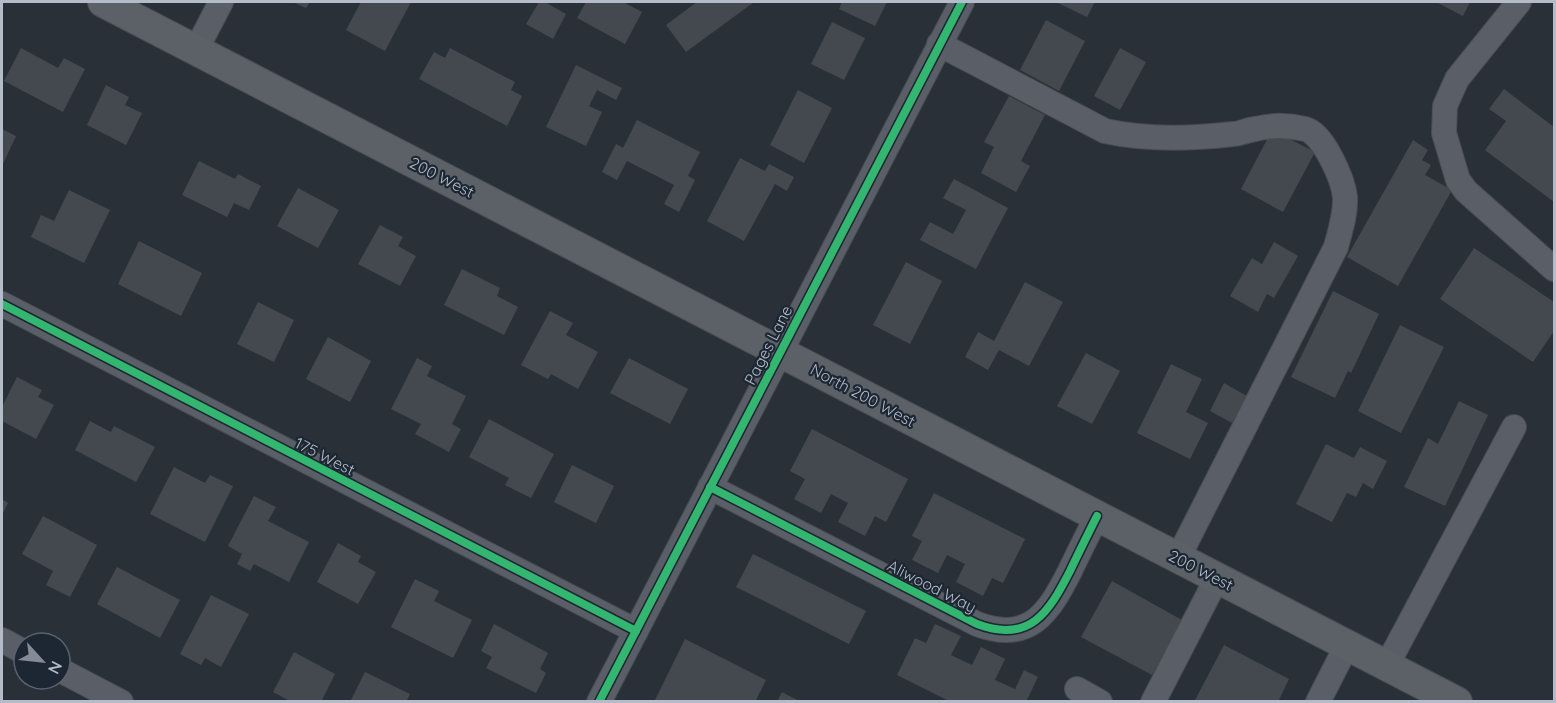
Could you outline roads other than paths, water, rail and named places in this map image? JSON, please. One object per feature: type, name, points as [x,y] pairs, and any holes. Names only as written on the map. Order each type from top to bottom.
[{"type":"main road","name":"200 West","points":[[103,2],[780,352]]},
{"type":"main road","name":"North 200 West","points":[[780,352],[945,438]]},
{"type":"main road","name":"200 West","points":[[945,438],[1457,702]]},
{"type":"street","points":[[196,50],[221,2]]},
{"type":"street","name":"Pages Lane","points":[[599,702],[962,2]]},
{"type":"street","points":[[1519,2],[1457,79],[1445,106],[1444,133],[1458,180],[1466,191],[1554,269]]},
{"type":"street","points":[[939,44],[1105,131],[1127,136],[1167,138],[1236,134],[1274,126],[1306,129],[1315,134],[1336,167],[1345,196],[1343,223],[1336,247],[1178,558]]},
{"type":"street","name":"175 West","points":[[2,304],[636,631]]},
{"type":"street","points":[[1387,665],[1514,427]]},
{"type":"street","name":"Aliwood Way","points":[[710,487],[977,624],[999,630],[1021,627],[1041,617],[1049,609],[1097,516]]},
{"type":"street","points":[[1153,702],[1217,578]]},
{"type":"street","points":[[1318,702],[1347,645]]},
{"type":"street","points":[[72,676],[121,702]]},
{"type":"street","points":[[1077,689],[1100,702]]}]
